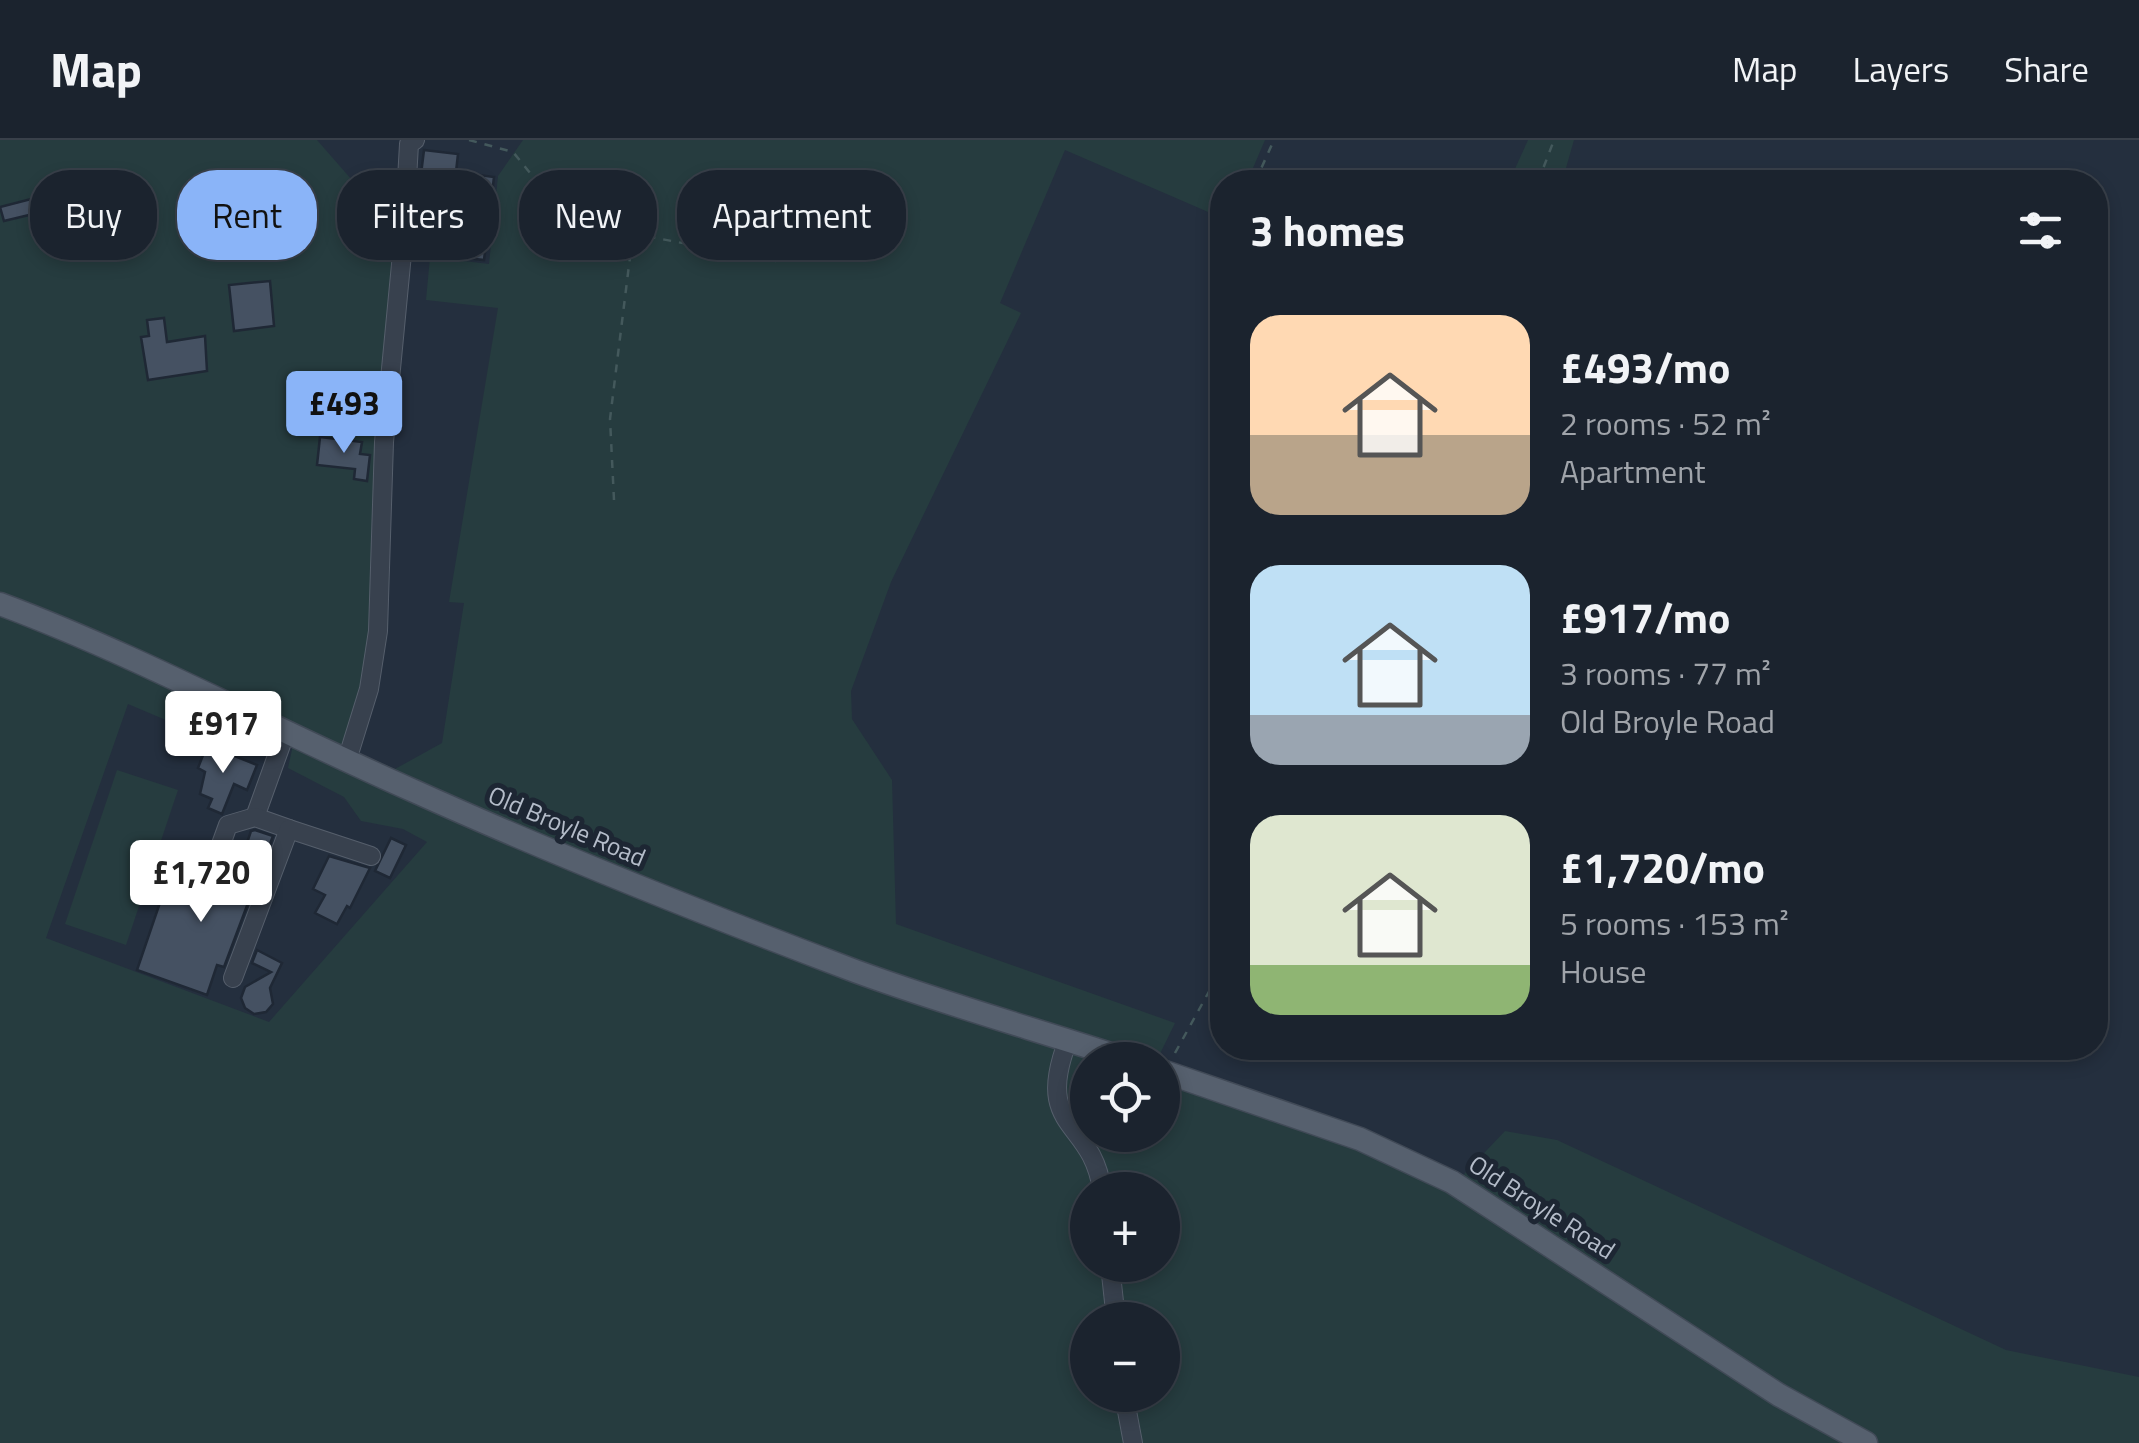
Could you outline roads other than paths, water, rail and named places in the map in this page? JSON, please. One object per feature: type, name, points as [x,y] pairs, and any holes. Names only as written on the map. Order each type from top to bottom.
[{"type":"main road","name":"Old Broyle Road","points":[[0,604],[49,622],[346,760],[554,850],[840,964],[1074,1042]]},
{"type":"main road","name":"Old Broyle Road","points":[[1180,1078],[1360,1139],[1452,1182],[1780,1395],[1866,1443]]},
{"type":"lane","points":[[346,760],[370,689],[378,631],[384,442],[410,141]]},
{"type":"lane","points":[[255,818],[286,731]]},
{"type":"lane","points":[[208,882],[228,825],[255,818],[371,856]]},
{"type":"lane","points":[[233,978],[289,829]]},
{"type":"lane","points":[[1068,1040],[1058,1066],[1058,1102],[1065,1122],[1080,1137],[1096,1172]]},
{"type":"lane","points":[[1127,1412],[1132,1443]]}]
